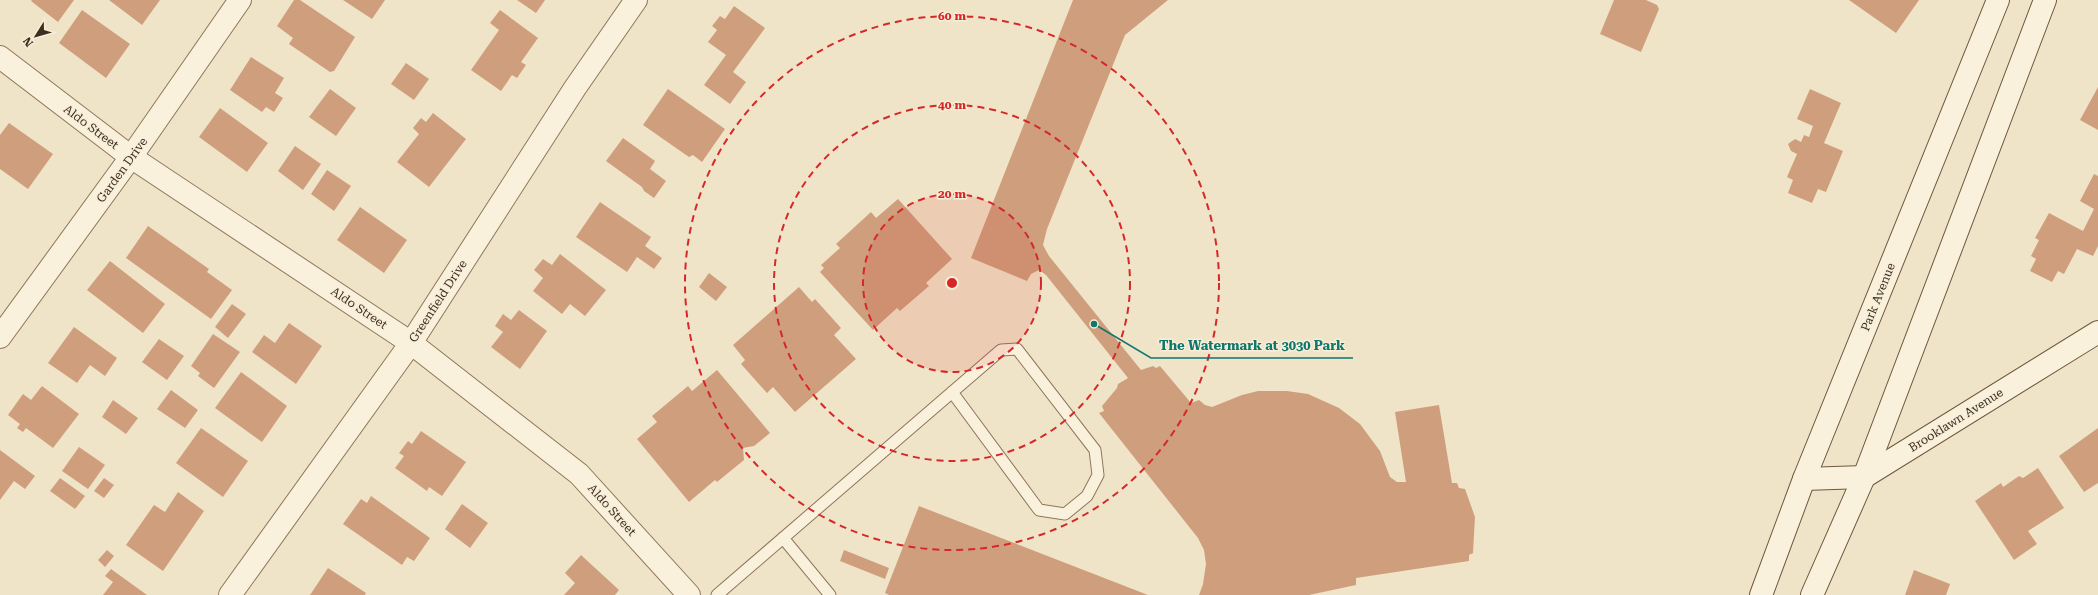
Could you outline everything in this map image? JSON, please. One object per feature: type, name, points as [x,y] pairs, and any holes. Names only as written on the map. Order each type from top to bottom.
[{"type":"street","name":"Garden Drive","points":[[0,338],[131,157],[240,0]]},
{"type":"street","name":"Greenfield Drive","points":[[230,595],[411,343],[575,88],[636,0]]},
{"type":"street","name":"Park Avenue","points":[[1761,595],[1804,480],[1998,0]]},
{"type":"street","points":[[1812,595],[1864,477],[2041,2]]},
{"type":"street","name":"Aldo Street","points":[[0,57],[131,157],[411,343],[579,474],[689,595]]},
{"type":"street","name":"Brooklawn Avenue","points":[[1804,480],[1864,477],[2098,332]]},
{"type":"lane","points":[[717,595],[952,392],[1001,350],[1017,349],[1095,450],[1098,475],[1087,496],[1065,514],[1039,510],[952,392]]},
{"type":"lane","points":[[783,538],[830,595]]},
{"type":"building","points":[[74,0],[58,22],[31,1]]},
{"type":"building","points":[[109,0],[160,0],[142,25]]},
{"type":"building","points":[[294,0],[300,0],[355,37],[334,71],[330,72],[289,44],[293,38],[277,26]]},
{"type":"building","points":[[343,0],[385,0],[372,19]]},
{"type":"building","points":[[517,0],[545,0],[536,13]]},
{"type":"building","points":[[1073,0],[1168,0],[1125,35],[1047,229],[1043,245],[1049,256],[1141,370],[1153,366],[1156,368],[1160,366],[1191,403],[1199,400],[1205,405],[1212,407],[1242,395],[1258,391],[1287,391],[1308,394],[1339,408],[1360,424],[1380,451],[1390,477],[1397,482],[1406,482],[1395,412],[1439,405],[1452,483],[1457,483],[1459,488],[1465,489],[1475,517],[1473,553],[1469,555],[1469,561],[1356,578],[1356,585],[1309,595],[1199,595],[1203,584],[1206,564],[1204,550],[1198,538],[1099,413],[1104,411],[1102,406],[1117,388],[1118,384],[1128,378],[1046,275],[1039,270],[1031,274],[1027,281],[971,258]]},
{"type":"building","points":[[1614,0],[1646,0],[1657,5],[1659,9],[1641,52],[1600,34]]},
{"type":"building","points":[[1849,0],[1919,0],[1896,33]]},
{"type":"building","points":[[734,6],[765,28],[733,72],[746,82],[730,104],[704,85],[726,55],[708,42],[717,30],[712,26],[720,16],[725,19]]},
{"type":"building","points":[[82,10],[130,44],[106,78],[59,43]]},
{"type":"building","points":[[500,10],[538,38],[521,62],[526,65],[517,78],[512,75],[501,91],[471,70],[499,30],[490,23]]},
{"type":"building","points":[[251,57],[284,78],[275,93],[283,98],[274,112],[266,107],[262,112],[230,90]]},
{"type":"building","points":[[406,63],[429,79],[414,100],[391,84]]},
{"type":"building","points":[[2098,87],[2098,130],[2080,120]]},
{"type":"building","points":[[330,89],[356,108],[336,136],[309,117]]},
{"type":"building","points":[[668,89],[725,129],[702,162],[693,155],[689,157],[643,125]]},
{"type":"building","points":[[1810,89],[1841,103],[1824,143],[1843,151],[1826,192],[1818,189],[1812,203],[1788,193],[1793,180],[1787,177],[1797,154],[1791,151],[1788,144],[1795,139],[1801,142],[1804,135],[1809,137],[1813,126],[1797,119]]},
{"type":"building","points":[[220,108],[268,143],[247,172],[199,137]]},
{"type":"building","points":[[433,113],[466,139],[429,187],[397,162],[419,134],[413,128],[421,118],[426,122]]},
{"type":"building","points":[[9,123],[53,154],[28,189],[0,169],[0,135]]},
{"type":"building","points":[[623,138],[655,161],[650,169],[666,181],[654,198],[644,191],[642,187],[606,161]]},
{"type":"building","points":[[295,146],[321,164],[303,190],[278,171]]},
{"type":"building","points":[[327,170],[351,186],[334,211],[311,194]]},
{"type":"building","points":[[2094,174],[2098,176],[2098,246],[2093,256],[2077,249],[2064,274],[2058,271],[2052,282],[2030,271],[2036,259],[2031,256],[2039,240],[2035,238],[2049,213],[2083,231],[2094,209],[2080,201]]},
{"type":"building","points":[[898,199],[952,259],[926,283],[929,286],[900,311],[897,308],[873,330],[820,272],[824,268],[821,265],[840,248],[836,244],[871,212],[876,218]]},
{"type":"building","points":[[600,202],[651,237],[645,246],[662,258],[654,269],[637,257],[627,272],[576,237]]},
{"type":"building","points":[[360,207],[407,240],[384,273],[337,240]]},
{"type":"building","points":[[148,226],[209,269],[207,272],[232,290],[211,319],[126,258]]},
{"type":"building","points":[[560,254],[606,290],[585,316],[570,304],[562,314],[533,291],[543,278],[534,270],[543,259],[552,265]]},
{"type":"building","points":[[110,261],[165,304],[143,333],[87,290]]},
{"type":"building","points":[[709,273],[727,287],[716,301],[699,287]]},
{"type":"building","points":[[799,287],[812,302],[815,299],[841,328],[834,335],[856,359],[795,412],[773,387],[767,393],[741,364],[745,360],[733,345]]},
{"type":"building","points":[[232,304],[246,314],[228,338],[215,327]]},
{"type":"building","points":[[519,310],[547,331],[520,369],[491,347],[503,332],[495,326],[503,314],[511,320]]},
{"type":"building","points":[[289,323],[322,346],[296,384],[252,352],[264,335],[275,343]]},
{"type":"building","points":[[74,327],[117,358],[105,376],[90,365],[77,383],[48,363]]},
{"type":"building","points":[[213,334],[240,352],[214,388],[198,376],[200,373],[191,366]]},
{"type":"building","points":[[159,339],[184,356],[167,380],[142,362]]},
{"type":"building","points":[[717,370],[770,433],[754,446],[743,448],[744,460],[717,482],[715,480],[689,502],[637,439],[657,422],[652,416],[688,386],[692,391]]},
{"type":"building","points":[[241,372],[287,406],[262,442],[215,408]]},
{"type":"building","points":[[42,386],[79,414],[53,448],[26,428],[23,432],[17,428],[20,424],[8,415],[23,394],[31,400]]},
{"type":"building","points":[[171,390],[198,410],[185,428],[157,409]]},
{"type":"building","points":[[113,400],[138,418],[126,434],[102,417]]},
{"type":"building","points":[[201,428],[248,461],[223,497],[176,463]]},
{"type":"building","points":[[2098,428],[2098,483],[2084,492],[2059,456]]},
{"type":"building","points":[[421,431],[466,462],[442,496],[429,487],[427,491],[395,468],[404,456],[399,453],[408,441],[412,444]]},
{"type":"building","points":[[79,447],[105,465],[88,489],[62,471]]},
{"type":"building","points":[[0,450],[35,476],[25,489],[14,481],[0,500]]},
{"type":"building","points":[[2038,468],[2064,508],[2028,531],[2037,544],[2014,560],[1975,501],[2001,483],[2003,487],[2019,476],[2023,478]]},
{"type":"building","points":[[60,478],[85,496],[75,509],[50,491]]},
{"type":"building","points":[[104,478],[114,485],[104,498],[94,491]]},
{"type":"building","points":[[178,492],[204,511],[163,571],[126,545],[154,505],[165,512]]},
{"type":"building","points":[[371,496],[430,538],[414,561],[407,557],[402,565],[343,524],[361,499],[367,503]]},
{"type":"building","points":[[462,504],[488,523],[470,548],[445,529]]},
{"type":"building","points":[[919,506],[1148,595],[889,595],[885,593]]},
{"type":"building","points":[[107,550],[114,556],[105,567],[98,560]]},
{"type":"building","points":[[844,550],[889,568],[885,579],[840,561]]},
{"type":"building","points":[[581,555],[619,590],[615,595],[564,595],[575,583],[565,573]]},
{"type":"building","points":[[328,568],[366,593],[365,595],[310,595]]},
{"type":"building","points":[[111,569],[147,595],[103,595],[113,582],[105,576]]},
{"type":"building","points":[[1914,570],[1950,584],[1946,595],[1905,595]]},
{"type":"place","name":"The Watermark at 3030 Park","points":[[1094,324]]}]
